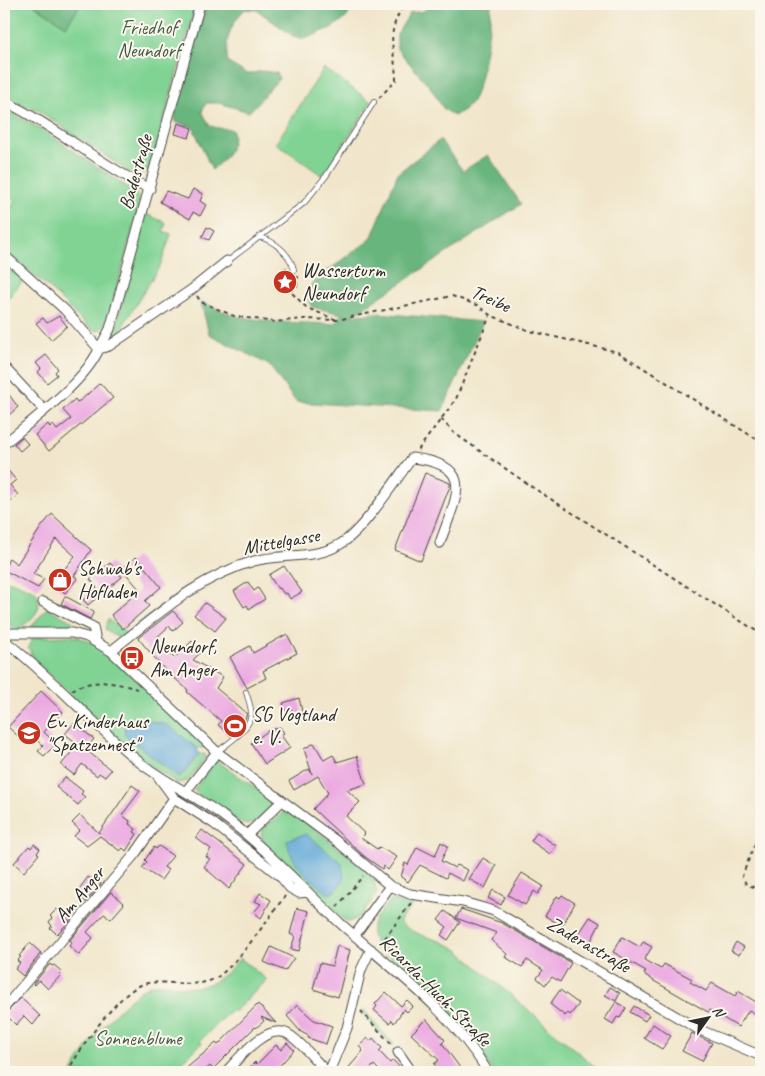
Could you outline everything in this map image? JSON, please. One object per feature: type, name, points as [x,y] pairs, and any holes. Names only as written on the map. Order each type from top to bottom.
[{"type":"street","name":"Badestraße","points":[[4,444],[44,410],[93,363],[110,329],[200,4]]},
{"type":"street","points":[[4,100],[31,114],[114,169],[150,189]]},
{"type":"street","points":[[4,255],[65,310],[100,349]]},
{"type":"street","name":"Badestraße","points":[[100,349],[109,346],[191,290],[227,261]]},
{"type":"street","points":[[4,367],[44,410]]},
{"type":"street","points":[[412,458],[446,468],[455,475],[459,486],[440,543]]},
{"type":"street","name":"Mittelgasse","points":[[111,651],[182,595],[231,569],[279,555],[330,550],[343,543],[361,525],[412,458]]},
{"type":"street","points":[[43,602],[92,627],[96,641]]},
{"type":"street","points":[[4,633],[72,633],[96,641],[111,651],[217,752],[339,843],[390,886],[355,935],[247,835],[186,791],[157,775],[87,718],[65,693],[4,640]]},
{"type":"street","points":[[186,791],[217,752]]},
{"type":"street","points":[[157,775],[174,798],[213,822],[280,876],[290,888],[299,893],[308,892]]},
{"type":"street","name":"Am Anger","points":[[4,1008],[135,854],[174,798]]},
{"type":"street","points":[[247,835],[282,801]]},
{"type":"street","name":"Zaderastraße","points":[[390,886],[418,896],[463,902],[494,911],[698,1029],[761,1056]]},
{"type":"street","name":"Ricarda-Huch-Straße","points":[[355,935],[452,1026],[488,1072]]},
{"type":"street","points":[[226,1072],[260,1040],[272,1031],[281,1030],[291,1036],[328,1072],[352,1013],[361,970],[373,950]]},
{"type":"street","points":[[398,1052],[412,1072]]},
{"type":"lane","points":[[227,261],[304,202],[326,176],[374,102]]},
{"type":"lane","points":[[259,238],[268,239],[278,247],[292,262],[294,270]]},
{"type":"lane","points":[[217,752],[239,735],[250,719],[251,712],[246,692]]},
{"type":"path","points":[[374,102],[396,80],[390,38],[398,14],[405,4]]},
{"type":"path","points":[[290,291],[297,286],[299,277],[294,270],[287,268],[280,271],[276,278],[277,285],[283,290],[290,291],[307,308],[337,320]]},
{"type":"path","name":"Treibe","points":[[191,290],[201,302],[234,316],[275,322],[302,319],[337,320],[452,296],[478,305],[490,315],[530,331],[618,352],[761,442]]},
{"type":"path","points":[[412,458],[456,399],[490,315]]},
{"type":"path","points":[[441,419],[454,433],[532,487],[761,634]]},
{"type":"path","points":[[65,693],[84,682],[101,681],[143,691],[148,686]]},
{"type":"path","points":[[761,829],[742,876],[746,884],[761,890]]},
{"type":"path","points":[[336,909],[363,876]]},
{"type":"path","points":[[67,1072],[97,1026],[132,990],[146,983],[204,983],[224,971],[290,888]]},
{"type":"path","points":[[373,950],[418,896]]},
{"type":"path","points":[[359,1009],[398,1052]]},
{"type":"green space","name":"Friedhof Neundorf","points":[[4,4],[33,4],[66,26],[81,4],[116,4],[123,8],[126,4],[196,4],[149,169],[144,173],[131,173],[36,109],[26,107],[4,95]]},
{"type":"green space","points":[[33,4],[81,4],[66,26]]},
{"type":"green space","points":[[204,4],[207,4],[176,111],[176,104]]},
{"type":"green space","points":[[207,4],[351,4],[352,9],[346,18],[331,28],[305,39],[293,36],[257,10],[245,9],[235,21],[229,34],[227,48],[228,63],[247,74],[263,71],[277,73],[279,79],[249,112],[219,103],[206,103],[202,111],[209,125],[232,130],[233,136],[228,153],[212,170],[193,127],[175,122],[176,111]]},
{"type":"green space","points":[[430,4],[491,4],[485,54],[476,93],[468,106],[454,116],[443,108],[431,88],[397,49],[397,34],[410,13],[424,11]]},
{"type":"green space","points":[[324,68],[371,102],[323,176],[276,143]]},
{"type":"green space","points":[[4,109],[42,130],[136,193],[139,200],[137,213],[109,316],[105,325],[99,330],[93,330],[85,324],[48,287],[4,250],[4,219],[15,201],[4,194]]},
{"type":"green space","points":[[440,140],[463,171],[488,155],[521,204],[351,316],[377,313],[483,322],[442,411],[296,402],[269,365],[209,334],[201,302],[234,316],[275,322],[335,324],[342,314],[312,307],[306,296],[313,282],[371,239],[398,173]]},
{"type":"green space","points":[[146,214],[166,223],[163,231],[171,234],[161,264],[116,337],[114,333]]},
{"type":"green space","points":[[4,264],[24,279],[4,304]]},
{"type":"green space","points":[[11,581],[35,591],[39,603],[36,613],[32,618],[17,629],[10,627],[10,623],[4,621],[4,582]]},
{"type":"green space","points":[[162,605],[162,608],[124,638],[117,637],[105,629],[108,619],[127,634]]},
{"type":"green space","points":[[47,608],[73,622],[73,627],[31,627]]},
{"type":"green space","points":[[75,636],[98,645],[206,744],[205,748],[197,748],[161,722],[125,735],[178,777],[184,773],[199,754],[205,754],[206,757],[188,781],[177,783],[137,756],[35,661],[28,647],[32,639],[39,637]]},
{"type":"green space","points":[[217,761],[270,798],[272,805],[257,821],[251,824],[240,822],[197,794],[194,790],[214,762]]},
{"type":"green space","points":[[285,811],[294,813],[366,869],[373,878],[377,893],[361,916],[349,922],[341,918],[265,845],[261,835],[263,829]]},
{"type":"green space","points":[[391,900],[413,904],[399,922],[413,931],[443,942],[458,950],[601,1072],[494,1072],[457,1023],[375,942],[372,930],[375,919]]},
{"type":"green space","name":"Sonnenblume","points":[[240,958],[267,980],[235,1011],[230,1011],[200,1041],[202,1043],[171,1072],[72,1072],[84,1052],[105,1025],[120,1008],[143,989],[155,984],[188,987],[206,985],[228,972]]},
{"type":"green space","points":[[363,1009],[394,1045],[392,1046],[361,1013]]},
{"type":"water","points":[[135,717],[169,726],[197,748],[199,754],[184,773],[178,777],[125,735],[126,724]]},
{"type":"water","points":[[306,834],[342,863],[344,880],[335,891],[329,894],[302,871],[292,857],[287,840]]},
{"type":"building","points":[[178,123],[192,128],[189,138],[175,134]]},
{"type":"building","points":[[193,189],[203,194],[200,201],[206,205],[200,216],[193,212],[190,219],[160,202],[166,191],[188,199]]},
{"type":"building","points":[[207,227],[214,231],[209,240],[202,237]]},
{"type":"building","points":[[59,316],[67,326],[51,340],[36,323],[43,318],[47,323]]},
{"type":"building","points":[[46,355],[58,369],[55,372],[57,375],[47,383],[38,372],[41,369],[36,363]]},
{"type":"building","points":[[100,383],[113,398],[49,451],[35,435],[48,424],[50,427],[52,424],[57,430],[71,419],[63,410],[75,399],[77,402],[81,400]]},
{"type":"building","points":[[4,388],[18,407],[9,415],[4,409]]},
{"type":"building","points":[[22,437],[28,444],[20,451],[14,444]]},
{"type":"building","points":[[4,466],[16,480],[10,485],[18,495],[8,504],[4,499]]},
{"type":"building","points":[[425,473],[450,483],[450,486],[421,561],[395,550]]},
{"type":"building","points":[[52,514],[91,550],[74,576],[78,578],[65,593],[53,583],[75,556],[56,539],[33,574],[44,579],[38,588],[4,570],[9,558],[17,564]]},
{"type":"building","points":[[136,557],[161,587],[145,601],[149,606],[123,629],[111,615],[140,590],[122,569]]},
{"type":"building","points":[[110,563],[122,577],[88,605],[83,600],[97,588],[90,579]]},
{"type":"building","points":[[284,566],[302,592],[290,599],[287,593],[284,594],[280,588],[278,589],[269,575]]},
{"type":"building","points":[[248,582],[254,591],[258,588],[265,599],[249,609],[247,605],[244,607],[234,591]]},
{"type":"building","points":[[65,596],[94,612],[90,619],[61,604]]},
{"type":"building","points":[[205,603],[226,618],[215,631],[194,615]]},
{"type":"building","points":[[173,611],[183,622],[173,631],[169,626],[155,639],[174,658],[192,641],[202,651],[193,660],[223,677],[216,688],[247,714],[231,736],[218,725],[221,721],[164,669],[138,638]]},
{"type":"building","points":[[287,634],[297,653],[263,671],[266,678],[247,688],[230,657],[250,646],[253,653]]},
{"type":"building","points":[[41,691],[63,712],[44,732],[56,744],[44,756],[38,751],[43,746],[26,730],[19,737],[8,727]]},
{"type":"building","points":[[299,698],[303,716],[295,719],[292,710],[286,712],[283,703]]},
{"type":"building","points":[[74,723],[94,739],[85,749],[111,770],[105,777],[99,773],[97,776],[82,764],[74,775],[61,765],[78,744],[65,734]]},
{"type":"building","points":[[280,727],[284,733],[281,735],[290,748],[265,764],[251,743],[268,731]]},
{"type":"building","points":[[314,743],[324,760],[333,755],[337,762],[357,756],[366,784],[347,790],[360,802],[346,816],[365,834],[361,838],[377,849],[379,847],[397,857],[388,870],[384,866],[382,869],[364,856],[313,809],[328,793],[318,776],[294,790],[289,781],[309,769],[312,774],[304,749]]},
{"type":"building","points":[[65,777],[83,791],[81,794],[85,797],[78,805],[56,787]]},
{"type":"building","points":[[132,785],[140,791],[122,815],[130,821],[129,824],[136,829],[134,832],[137,834],[126,851],[123,848],[120,851],[100,836],[87,846],[74,836],[80,830],[72,823],[80,815],[99,833]]},
{"type":"building","points":[[202,830],[247,864],[229,889],[204,867],[210,859],[206,857],[211,849],[196,838]]},
{"type":"building","points":[[537,832],[556,846],[550,854],[531,841]]},
{"type":"building","points":[[441,842],[448,846],[441,861],[455,868],[457,865],[468,870],[463,881],[448,873],[446,878],[420,865],[408,882],[401,877],[405,863],[408,865],[417,847],[435,856]]},
{"type":"building","points":[[34,844],[40,849],[37,853],[39,854],[24,872],[14,863],[29,846],[31,848]]},
{"type":"building","points":[[159,846],[173,856],[164,867],[168,870],[161,880],[142,868],[154,847],[156,849]]},
{"type":"building","points":[[483,858],[496,866],[485,888],[469,879]]},
{"type":"building","points":[[522,873],[543,886],[538,894],[534,891],[525,905],[508,895]]},
{"type":"building","points":[[88,877],[92,880],[94,878],[101,884],[86,902],[76,893]]},
{"type":"building","points":[[493,890],[505,897],[501,905],[488,898]]},
{"type":"building","points":[[111,892],[124,904],[111,919],[104,914],[87,932],[93,938],[79,955],[69,946],[72,942],[70,940]]},
{"type":"building","points":[[260,893],[271,900],[261,918],[254,912],[261,904],[255,901]]},
{"type":"building","points":[[562,895],[575,903],[562,926],[545,916],[557,896],[560,898]]},
{"type":"building","points":[[297,908],[309,911],[299,951],[291,949],[295,936],[290,934]]},
{"type":"building","points":[[57,909],[70,921],[57,934],[50,928],[52,926],[49,922],[52,918],[50,916]]},
{"type":"building","points":[[461,909],[502,923],[571,963],[560,982],[552,977],[545,985],[537,978],[543,970],[527,960],[522,967],[505,957],[507,954],[491,940],[497,933],[456,918]]},
{"type":"building","points":[[445,911],[460,922],[448,940],[441,935],[447,927],[438,920]]},
{"type":"building","points":[[590,917],[600,923],[590,943],[578,935]]},
{"type":"building","points":[[622,937],[640,947],[643,942],[652,947],[644,960],[661,969],[664,964],[692,979],[690,982],[706,991],[712,983],[735,996],[738,991],[761,1005],[761,1017],[749,1010],[738,1027],[654,981],[644,974],[646,971],[613,952]]},
{"type":"building","points":[[736,942],[744,947],[739,955],[731,951]]},
{"type":"building","points":[[30,943],[41,953],[23,976],[15,969],[20,963],[17,961],[21,957],[19,956]]},
{"type":"building","points":[[337,946],[350,950],[338,997],[313,989],[320,963],[332,966]]},
{"type":"building","points":[[271,947],[294,958],[285,971],[264,962]]},
{"type":"building","points":[[50,964],[61,971],[59,973],[61,975],[48,989],[39,980],[34,985],[33,984]]},
{"type":"building","points":[[610,987],[620,993],[616,1001],[605,995]]},
{"type":"building","points":[[560,990],[579,1004],[570,1015],[568,1013],[565,1016],[550,1004]]},
{"type":"building","points":[[386,992],[401,1006],[407,1000],[413,1006],[407,1012],[404,1009],[394,1023],[392,1020],[389,1023],[374,1010],[377,1006],[375,1004]]},
{"type":"building","points":[[21,998],[40,1016],[33,1025],[24,1016],[16,1025],[5,1014]]},
{"type":"building","points":[[616,1002],[626,1008],[620,1018],[617,1017],[613,1024],[605,1019]]},
{"type":"building","points":[[258,1004],[276,1023],[261,1017],[264,1021],[255,1027],[213,1069],[210,1066],[203,1072],[182,1072],[216,1043],[218,1045]]},
{"type":"building","points":[[297,1005],[314,1020],[332,1026],[326,1044],[308,1038],[309,1036],[301,1032],[287,1016]]},
{"type":"building","points":[[634,1006],[649,1015],[645,1021],[630,1012]]},
{"type":"building","points":[[426,1019],[445,1040],[442,1043],[463,1072],[440,1072],[434,1064],[439,1060],[411,1034]]},
{"type":"building","points":[[653,1024],[671,1036],[662,1049],[644,1038]]},
{"type":"building","points":[[692,1033],[712,1043],[702,1061],[682,1051]]},
{"type":"building","points":[[368,1038],[370,1041],[373,1038],[382,1048],[379,1051],[390,1063],[393,1060],[404,1072],[381,1072],[374,1065],[367,1072],[345,1072],[363,1051],[359,1046]]},
{"type":"building","points":[[287,1043],[294,1050],[274,1072],[245,1072],[255,1062],[257,1064],[276,1045],[281,1050]]},
{"type":"place","name":"Wasserturm Neundorf","points":[[285,282]]},
{"type":"place","name":"Schwab's Hofladen","points":[[60,580]]},
{"type":"place","name":"Neundorf, Am Anger","points":[[132,658]]},
{"type":"place","name":"SG Vogtland e. V.","points":[[235,726]]},
{"type":"place","name":"Ev. Kinderhaus \"Spatzennest\"","points":[[29,733]]}]
